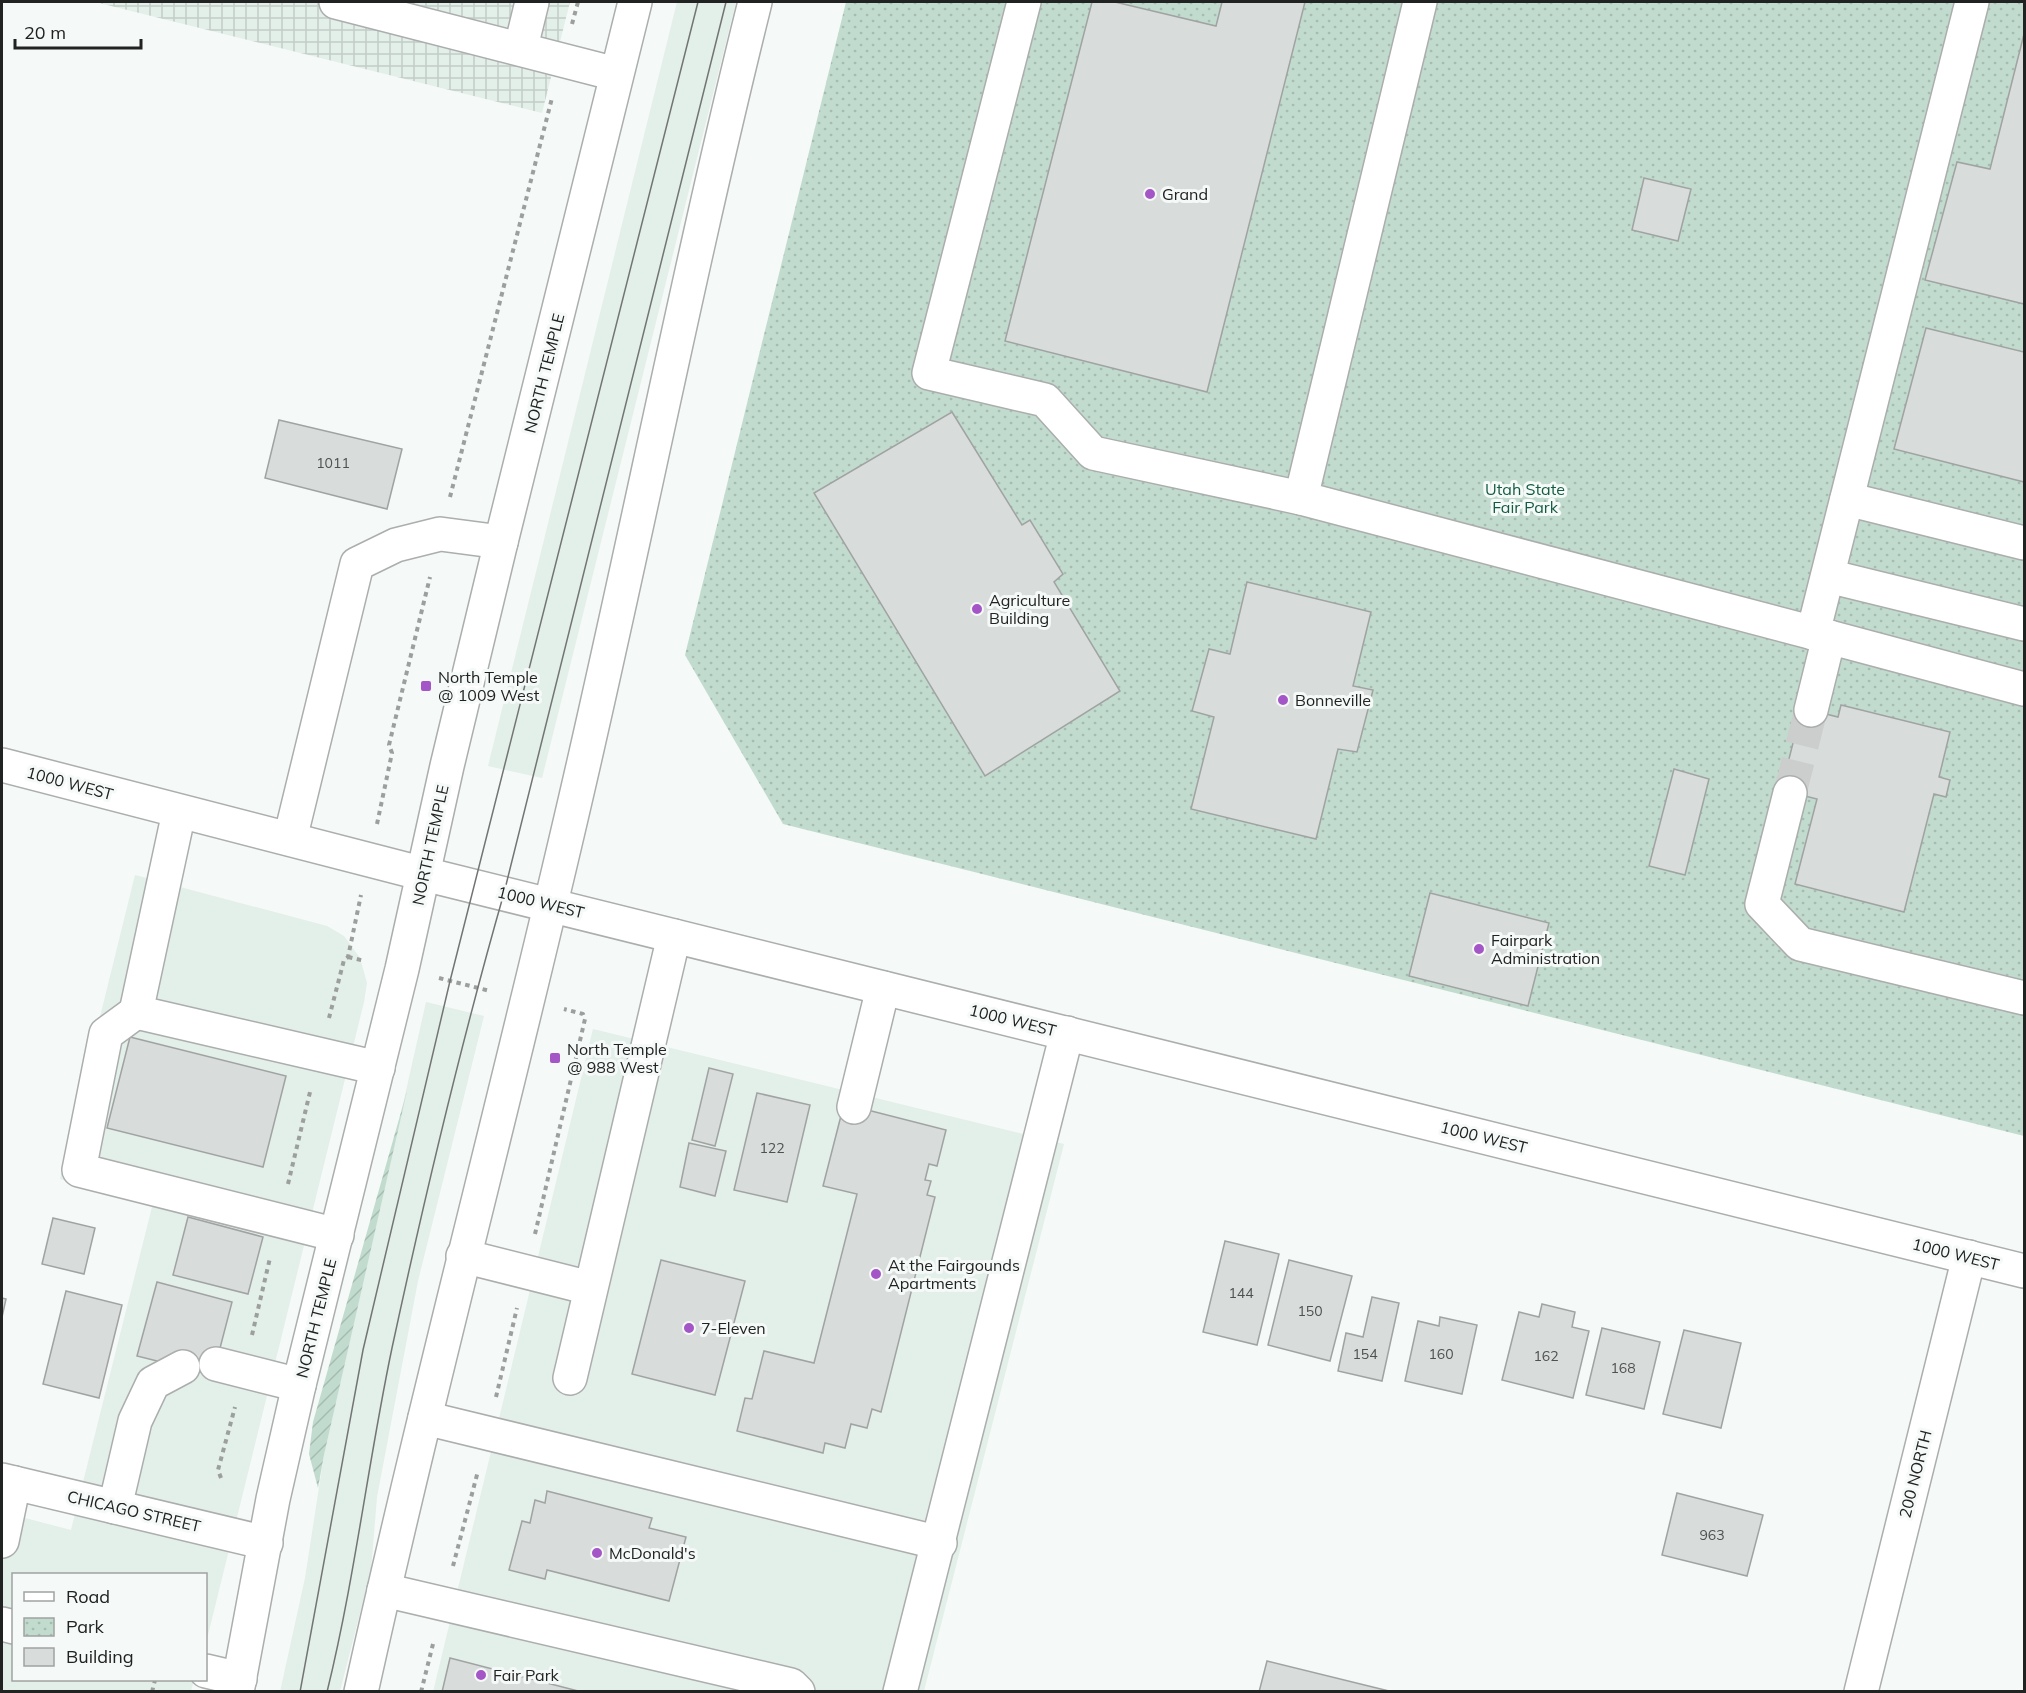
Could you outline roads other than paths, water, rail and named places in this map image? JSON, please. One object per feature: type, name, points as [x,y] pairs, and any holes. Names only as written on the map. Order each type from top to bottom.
[{"type":"main road","points":[[336,2],[445,15],[520,47],[616,74]]},
{"type":"main road","points":[[520,47],[532,2]]},
{"type":"main road","name":"NORTH TEMPLE","points":[[238,1685],[273,1499],[299,1385],[402,969],[501,542],[635,2]]},
{"type":"main road","points":[[361,1692],[463,1256],[550,905],[724,129],[755,2]]},
{"type":"main road","points":[[1024,2],[929,373],[1044,400],[1093,453],[1301,498],[2025,689]]},
{"type":"main road","points":[[1301,498],[1420,2]]},
{"type":"main road","points":[[1811,710],[1828,576],[1972,2]]},
{"type":"main road","points":[[1847,499],[2025,543]]},
{"type":"main road","points":[[290,839],[357,564],[396,545],[440,534],[501,542]]},
{"type":"main road","points":[[1828,576],[2025,624]]},
{"type":"main road","name":"1000 WEST","points":[[2,765],[424,874],[2025,1271]]},
{"type":"main road","points":[[1790,793],[1762,904],[1800,944],[2025,998]]},
{"type":"main road","points":[[179,812],[136,1012],[106,1034],[79,1170],[337,1235]]},
{"type":"main road","points":[[570,1378],[674,936]]},
{"type":"main road","points":[[854,1107],[884,988]]},
{"type":"main road","points":[[136,1012],[378,1068]]},
{"type":"main road","points":[[900,1692],[940,1543],[1067,1033]]},
{"type":"main road","points":[[463,1256],[590,1288]]},
{"type":"main road","name":"200 NORTH","points":[[1861,1692],[1969,1257]]},
{"type":"main road","points":[[216,1364],[299,1385]]},
{"type":"main road","points":[[115,1507],[135,1421],[153,1383],[183,1367]]},
{"type":"main road","points":[[425,1418],[940,1543]]},
{"type":"main road","points":[[2,1541],[8,1482]]},
{"type":"main road","name":"CHICAGO STREET","points":[[8,1482],[266,1543]]},
{"type":"main road","points":[[384,1590],[791,1685],[798,1692]]},
{"type":"main road","points":[[207,1671],[238,1685]]},
{"type":"tunnel","points":[[1790,793],[1811,710]]},
{"type":"tram line","points":[[300,1692],[363,1350],[450,981],[698,2]]},
{"type":"tram line","points":[[327,1692],[346,1606],[392,1348],[431,1176],[458,1063],[504,893],[726,2]]},
{"type":"place","name":"Grand","points":[[1150,194]]},
{"type":"place","name":"Agriculture Building","points":[[977,609]]},
{"type":"place","name":"North Temple @ 1009 West","points":[[426,686]]},
{"type":"place","name":"Bonneville","points":[[1283,700]]},
{"type":"place","name":"Fairpark Administration","points":[[1479,949]]},
{"type":"place","name":"North Temple @ 988 West","points":[[555,1058]]},
{"type":"place","name":"At the Fairgounds Apartments","points":[[876,1274]]},
{"type":"place","name":"7-Eleven","points":[[689,1328]]},
{"type":"place","name":"McDonald's","points":[[597,1553]]},
{"type":"place","name":"Fair Park","points":[[481,1675]]},
{"type":"park label","name":"Utah State Fair Park","points":[[1525,498]]}]
